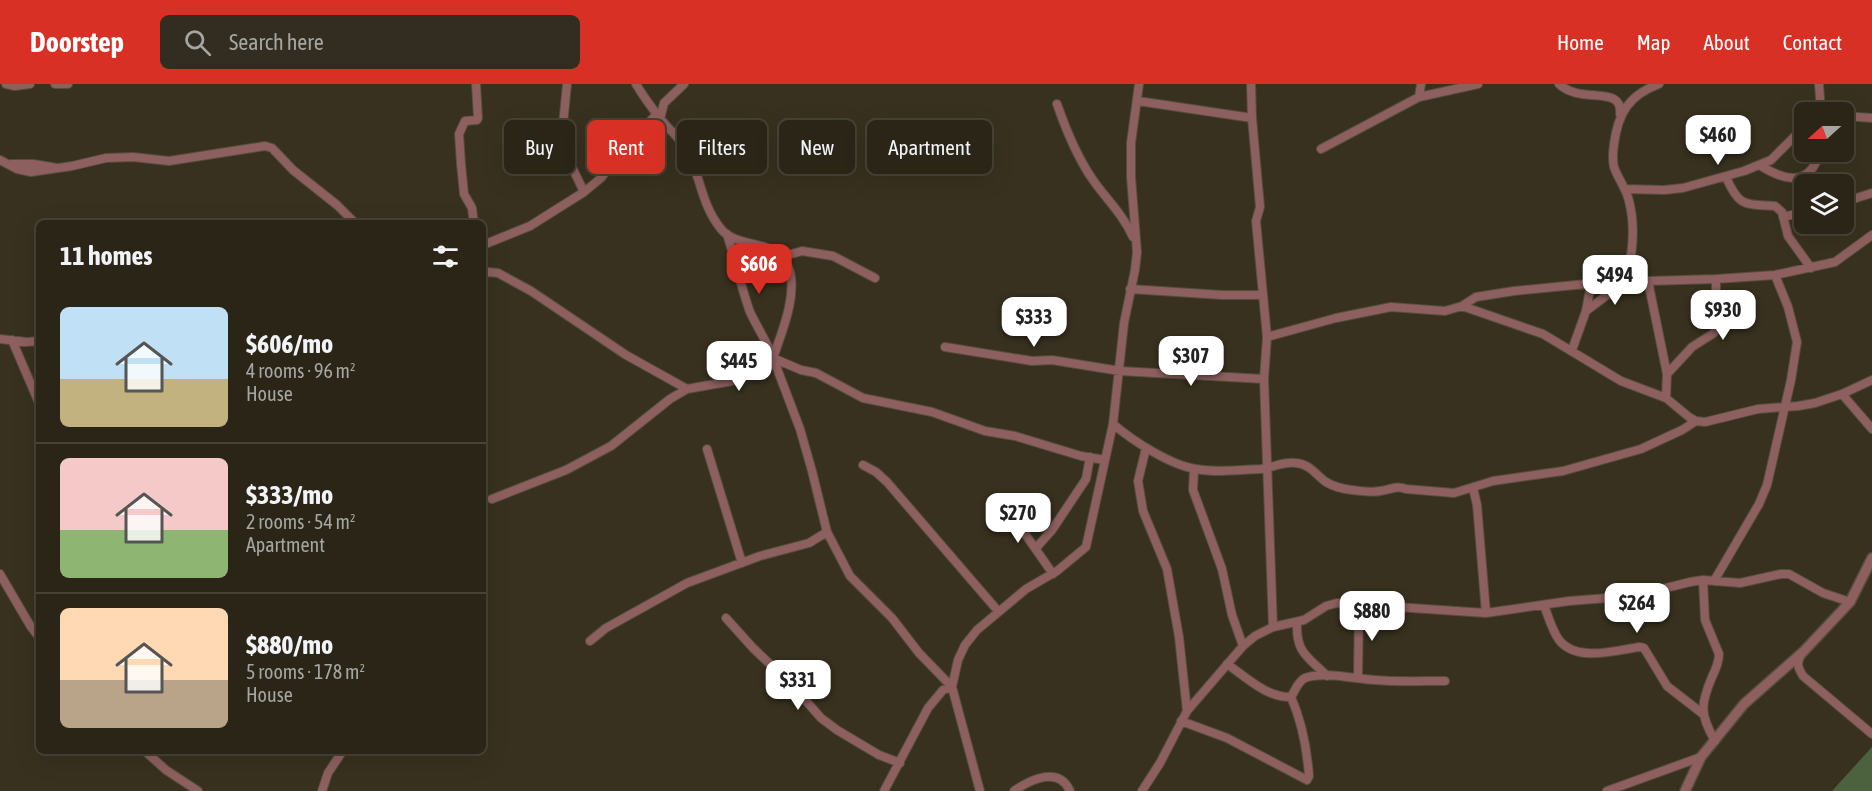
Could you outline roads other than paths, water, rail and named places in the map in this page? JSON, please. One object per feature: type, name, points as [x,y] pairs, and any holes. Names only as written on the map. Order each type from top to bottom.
[{"type":"street","points":[[6,84],[15,86],[30,84]]},
{"type":"street","points":[[55,84],[68,84]]},
{"type":"street","points":[[474,220],[472,208],[464,194],[459,134],[465,121],[478,118],[476,84]]},
{"type":"street","points":[[567,84],[562,135],[569,160],[584,192]]},
{"type":"street","points":[[492,499],[566,470],[611,446],[670,399],[687,389],[732,381],[772,355],[787,315],[791,294],[789,269],[781,257],[764,246],[727,234],[721,229],[703,199],[687,151],[636,84]]},
{"type":"street","points":[[486,244],[530,226],[584,192],[601,178],[624,148],[684,84]]},
{"type":"street","points":[[980,791],[952,687],[958,660],[965,645],[977,630],[998,611],[1086,547],[1113,423],[1124,323],[1137,252],[1131,142],[1139,84]]},
{"type":"street","points":[[1251,84],[1260,207],[1256,221],[1267,337],[1264,379],[1273,627]]},
{"type":"street","points":[[1419,97],[1420,84]]},
{"type":"street","points":[[1321,149],[1419,97],[1478,84]]},
{"type":"street","points":[[1559,84],[1569,90],[1598,87]]},
{"type":"street","points":[[1620,116],[1638,94],[1659,84]]},
{"type":"street","points":[[1819,84],[1820,102]]},
{"type":"street","points":[[1586,311],[1627,280],[1634,237],[1629,200],[1613,160],[1621,101],[1617,91]]},
{"type":"street","points":[[1138,101],[1252,118]]},
{"type":"street","points":[[1057,104],[1076,151],[1093,180],[1125,219],[1135,240]]},
{"type":"street","points":[[1854,117],[1872,118]]},
{"type":"street","points":[[1625,189],[1664,190],[1726,177],[1761,166],[1781,152],[1794,138]]},
{"type":"street","points":[[3,161],[16,169],[31,172],[106,158],[133,157],[169,161],[265,146],[272,148],[293,170],[352,220]]},
{"type":"street","points":[[1761,166],[1784,177],[1801,177],[1810,172],[1816,162]]},
{"type":"street","points":[[1726,177],[1737,199],[1750,204],[1776,206],[1780,209],[1788,236],[1811,268]]},
{"type":"street","points":[[1854,198],[1872,193]]},
{"type":"street","points":[[1783,216],[1794,214]]},
{"type":"street","points":[[727,234],[750,311],[772,355],[800,429],[827,532],[850,576],[892,618],[919,653],[952,687]]},
{"type":"street","points":[[1267,337],[1336,318],[1391,307],[1445,312],[1482,296],[1627,280],[1716,279],[1775,274],[1811,268],[1836,262],[1872,235]]},
{"type":"street","points":[[781,257],[802,251],[833,256],[875,278]]},
{"type":"street","points":[[486,273],[498,273],[531,291],[626,356],[687,389]]},
{"type":"street","points":[[1714,581],[1759,504],[1767,485],[1791,380],[1797,342],[1788,308],[1775,274]]},
{"type":"street","points":[[1666,374],[1692,347],[1714,333],[1716,328],[1716,279]]},
{"type":"street","points":[[1648,281],[1666,374],[1666,398]]},
{"type":"street","points":[[1572,350],[1586,311],[1591,284]]},
{"type":"street","points":[[1130,289],[1222,295],[1262,295]]},
{"type":"street","points":[[1462,306],[1543,334],[1621,381],[1666,398],[1696,422]]},
{"type":"street","points":[[0,339],[36,341]]},
{"type":"street","points":[[12,340],[36,396]]},
{"type":"street","points":[[945,347],[1032,361],[1052,360],[1120,371],[1264,379]]},
{"type":"street","points":[[772,355],[801,369],[816,373],[863,398],[932,412],[985,431],[1015,436],[1105,460]]},
{"type":"street","points":[[1113,423],[1128,437],[1146,448],[1168,460],[1194,469],[1220,471],[1266,468],[1286,462],[1298,463],[1311,469],[1332,486],[1378,492],[1400,487],[1454,493],[1493,481],[1589,465],[1641,449],[1696,422],[1705,422],[1758,409],[1815,403],[1872,380]]},
{"type":"street","points":[[1842,394],[1872,429]]},
{"type":"street","points":[[1146,448],[1138,481],[1143,511],[1167,569],[1179,637],[1187,711]]},
{"type":"street","points":[[707,449],[741,563]]},
{"type":"street","points":[[1036,548],[1052,530],[1086,479],[1090,457]]},
{"type":"street","points":[[863,465],[876,472],[887,482],[998,611]]},
{"type":"street","points":[[1194,469],[1193,490],[1222,569],[1232,615],[1243,646]]},
{"type":"street","points":[[1473,488],[1477,505],[1486,613]]},
{"type":"street","points":[[1002,501],[1053,573]]},
{"type":"street","points":[[590,641],[606,628],[687,583],[760,556],[809,543],[827,532]]},
{"type":"street","points":[[1685,791],[1701,757],[1744,704],[1803,652],[1850,602],[1872,558]]},
{"type":"street","points":[[0,574],[36,633]]},
{"type":"street","points":[[1142,791],[1170,746],[1187,711],[1243,646],[1255,636],[1273,627],[1289,622],[1304,621],[1326,606],[1337,603],[1486,613],[1634,596],[1703,580],[1740,583],[1781,574],[1789,574],[1823,593],[1850,602]]},
{"type":"street","points":[[1703,580],[1705,620],[1717,647],[1719,660],[1708,688],[1703,714],[1715,741]]},
{"type":"street","points":[[1358,678],[1359,605]]},
{"type":"street","points":[[1544,605],[1552,627],[1565,646],[1585,653],[1644,648],[1667,686],[1703,714]]},
{"type":"street","points":[[726,618],[821,718],[879,755],[900,763]]},
{"type":"street","points":[[1297,623],[1300,649],[1327,676]]},
{"type":"street","points":[[1803,652],[1798,660],[1803,676],[1872,734]]},
{"type":"street","points":[[1227,664],[1275,695],[1291,697]]},
{"type":"street","points":[[1291,697],[1299,682],[1304,678],[1346,676],[1445,681]]},
{"type":"street","points":[[884,791],[928,708],[943,690],[952,687]]},
{"type":"street","points":[[1181,721],[1227,738],[1307,780],[1309,776],[1304,735],[1291,697]]},
{"type":"street","points":[[148,754],[166,770],[198,791]]},
{"type":"street","points":[[322,791],[328,773],[341,754]]},
{"type":"street","points":[[1607,791],[1701,757]]},
{"type":"street","points":[[1014,791],[1034,779],[1049,777],[1061,778],[1066,782],[1070,791]]}]
